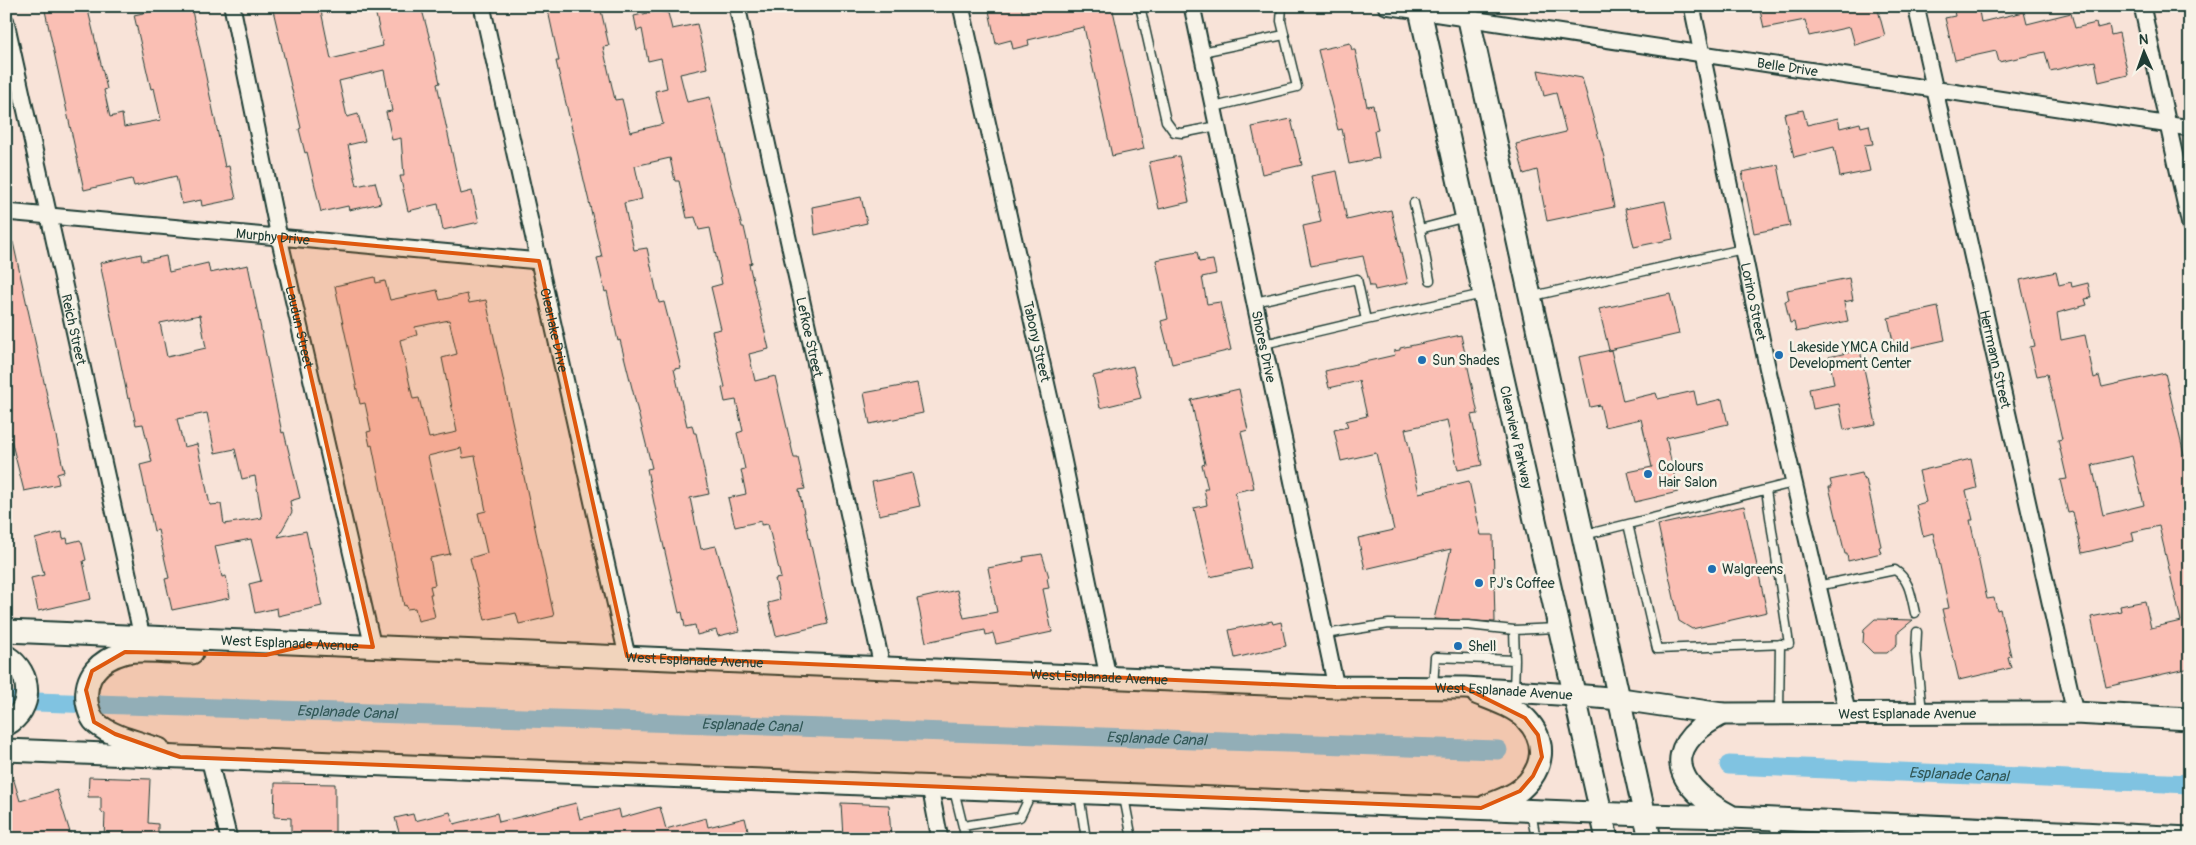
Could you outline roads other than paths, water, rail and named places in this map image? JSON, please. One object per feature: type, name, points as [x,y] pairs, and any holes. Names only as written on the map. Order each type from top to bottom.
[{"type":"main road","name":"Clearview Parkway","points":[[1419,9],[1572,695],[1606,839]]},
{"type":"main road","points":[[1467,12],[1621,699],[1650,839]]},
{"type":"main road","name":"West Esplanade Avenue","points":[[6,631],[882,666],[1336,687],[1465,688],[1621,699],[1722,714],[2076,713],[2190,719]]},
{"type":"main road","points":[[180,757],[115,734],[94,722],[87,699],[92,671],[106,660],[125,652],[266,655],[311,644]]},
{"type":"main road","points":[[6,656],[15,662],[25,677],[28,698],[10,723]]},
{"type":"main road","points":[[1465,688],[1500,703],[1525,718],[1538,735],[1542,757],[1533,776],[1520,791],[1481,808]]},
{"type":"main road","points":[[1722,714],[1698,730],[1686,745],[1681,759],[1683,778],[1695,793],[1731,817]]},
{"type":"main road","points":[[6,750],[1601,814],[1731,817],[1775,829],[1829,830],[1875,827],[2006,834],[2190,838]]},
{"type":"street","name":"Laudun Street","points":[[232,6],[280,237],[372,646]]},
{"type":"street","name":"Clearlake Drive","points":[[482,6],[627,656]]},
{"type":"street","name":"Lefkoe Street","points":[[737,6],[882,666]]},
{"type":"street","name":"Tabony Street","points":[[961,6],[1057,430],[1108,677]]},
{"type":"street","name":"Shores Drive","points":[[1192,6],[1336,687]]},
{"type":"street","name":"Belle Drive","points":[[1386,6],[1467,12],[1704,54],[2190,128]]},
{"type":"street","name":"Lorino Street","points":[[1692,6],[1704,54],[1793,483],[1848,715]]},
{"type":"street","name":"Herrmann Street","points":[[1916,6],[2076,713]]},
{"type":"street","points":[[2142,6],[2190,225]]},
{"type":"street","name":"Reich Street","points":[[6,22],[142,637]]},
{"type":"street","name":"Murphy Drive","points":[[6,212],[539,261]]},
{"type":"street","points":[[209,758],[229,839]]},
{"type":"street","points":[[930,787],[940,839]]},
{"type":"lane","points":[[1140,6],[1166,121],[1174,132],[1182,133],[1217,126]]},
{"type":"lane","points":[[1214,107],[1297,87],[1281,22],[1282,6]]},
{"type":"lane","points":[[1202,52],[1284,35]]},
{"type":"lane","points":[[1414,203],[1430,280]]},
{"type":"lane","points":[[1420,229],[1466,217]]},
{"type":"lane","points":[[1531,297],[1743,249]]},
{"type":"lane","points":[[1255,302],[1357,280],[1366,320]]},
{"type":"lane","points":[[1264,344],[1483,294]]},
{"type":"lane","points":[[1584,535],[1793,483]]},
{"type":"lane","points":[[1628,524],[1657,649],[1789,644],[1766,490]]},
{"type":"lane","points":[[1817,586],[1895,570],[1902,574],[1909,585],[1915,613]]},
{"type":"lane","points":[[1325,634],[1389,624],[1468,625],[1514,630],[1558,628]]},
{"type":"lane","points":[[1514,630],[1514,692]]},
{"type":"lane","points":[[1917,632],[1922,714]]},
{"type":"lane","points":[[1779,714],[1780,644]]},
{"type":"lane","points":[[1434,688],[1434,658],[1515,660]]},
{"type":"lane","points":[[954,788],[966,839]]},
{"type":"lane","points":[[963,826],[1020,816],[1032,791]]},
{"type":"lane","points":[[1078,792],[1086,839]]},
{"type":"lane","points":[[1124,794],[1132,839]]},
{"type":"lane","points":[[1530,810],[1536,839]]},
{"type":"waterway","name":"Esplanade Canal","points":[[6,701],[1498,750]]},
{"type":"waterway","name":"Esplanade Canal","points":[[1729,765],[2190,784]]},
{"type":"place","name":"Lakeside YMCA Child Development Center","points":[[1779,355]]},
{"type":"place","name":"Sun Shades","points":[[1422,360]]},
{"type":"place","name":"Colours Hair Salon","points":[[1648,474]]},
{"type":"place","name":"Walgreens","points":[[1712,569]]},
{"type":"place","name":"PJ's Coffee","points":[[1479,583]]},
{"type":"place","name":"Shell","points":[[1458,646]]}]
